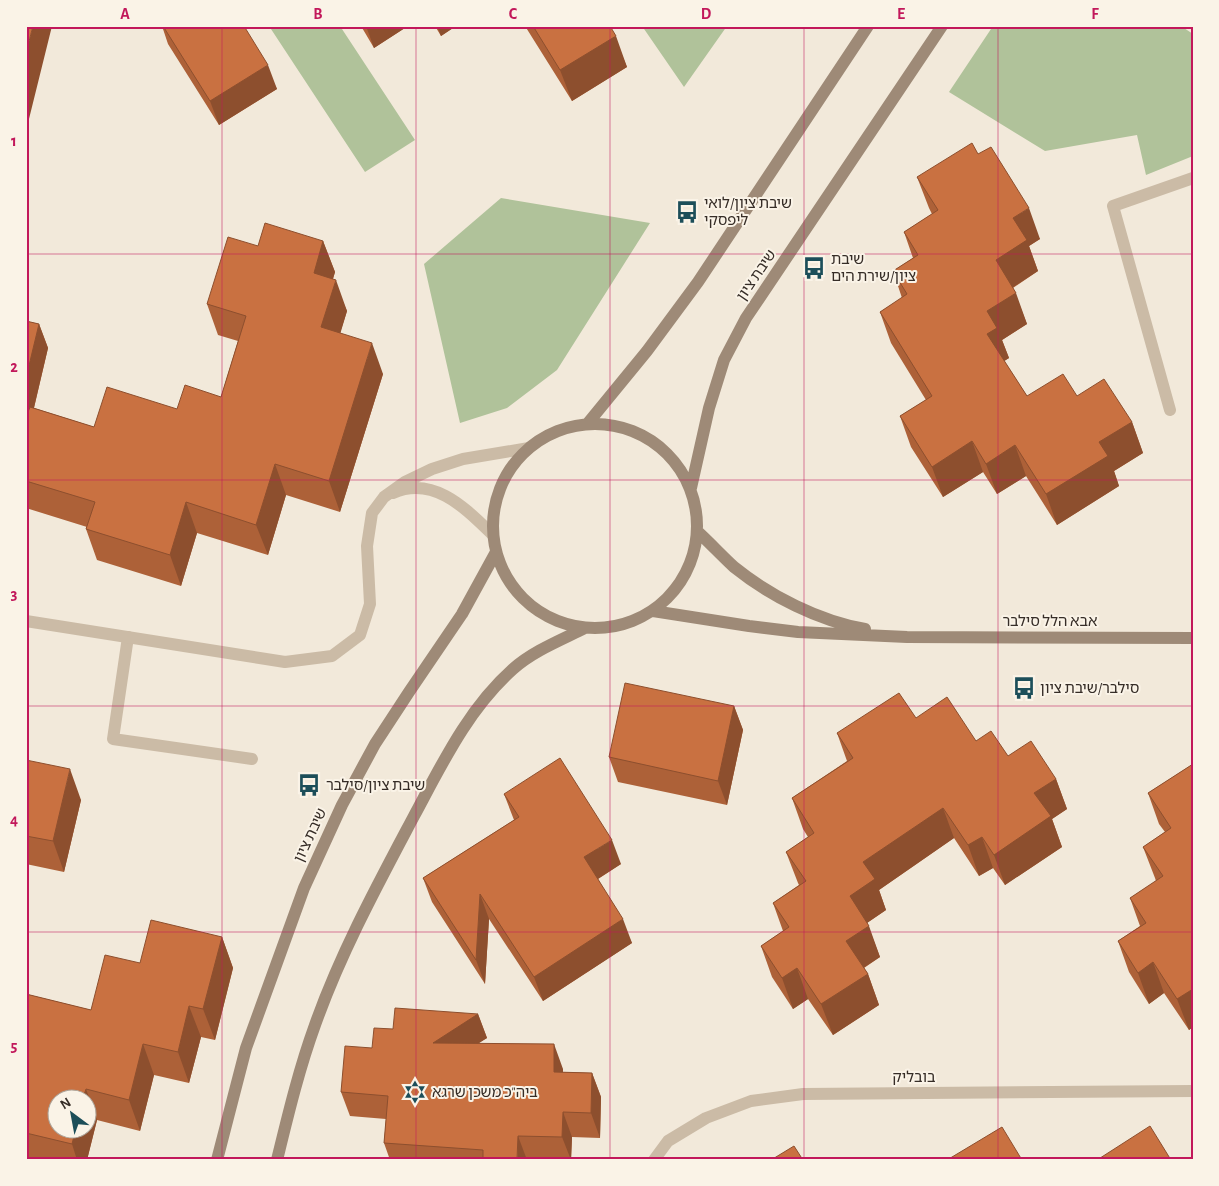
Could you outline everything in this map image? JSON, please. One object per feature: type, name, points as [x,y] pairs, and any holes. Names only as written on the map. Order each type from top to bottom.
[{"type":"street","points":[[588,423],[647,351],[698,282],[868,26]]},
{"type":"street","name":"שיבת ציון","points":[[691,488],[709,408],[724,360],[746,318],[942,26]]},
{"type":"street","points":[[1170,410],[1113,206],[1193,178]]},
{"type":"street","points":[[588,423],[620,426],[650,439],[675,460],[691,488],[697,509],[698,532],[691,562],[676,590],[652,611],[620,626],[585,628],[554,620],[528,604],[508,580],[496,552],[492,534],[495,502],[508,472],[529,448],[557,431],[588,423]]},
{"type":"street","points":[[26,621],[284,662],[332,656],[360,635],[370,604],[367,546],[372,513],[384,497],[405,482],[432,469],[463,459],[529,448]]},
{"type":"street","points":[[384,497],[398,491],[413,489],[426,489],[446,494],[462,505],[492,534]]},
{"type":"street","name":"אבא הלל סילבר","points":[[698,532],[734,566],[776,596],[816,614],[856,628],[907,637]]},
{"type":"street","name":"שיבת ציון","points":[[217,1160],[246,1048],[304,888],[342,805],[375,744],[462,614],[496,552]]},
{"type":"street","name":"אבא הלל סילבר","points":[[652,611],[798,632],[907,637],[1193,638]]},
{"type":"street","points":[[277,1160],[314,1026],[340,960],[450,749],[473,713],[514,668],[542,650],[585,628]]},
{"type":"street","points":[[128,637],[113,739],[252,759]]},
{"type":"street","name":"בובליק","points":[[654,1160],[668,1141],[706,1118],[751,1101],[803,1094],[1193,1092]]},
{"type":"green space","points":[[269,26],[340,26],[415,140],[365,172]]},
{"type":"green space","points":[[642,26],[727,26],[684,87]]},
{"type":"green space","points":[[993,26],[1181,26],[1193,34],[1193,156],[1146,175],[1137,135],[1045,151],[949,92]]},
{"type":"green space","points":[[501,198],[650,223],[557,370],[507,408],[460,423],[424,264]]},
{"type":"building","points":[[26,26],[33,26],[26,53]]},
{"type":"building","points":[[163,26],[244,26],[268,65],[210,101]]},
{"type":"building","points":[[533,26],[610,26],[616,36],[560,70]]},
{"type":"building","points":[[972,143],[978,154],[991,147],[1029,208],[1013,218],[1027,240],[996,260],[1016,293],[987,311],[997,328],[987,334],[1027,396],[1063,374],[1077,396],[1104,379],[1132,422],[1099,442],[1108,456],[1046,494],[1015,445],[986,464],[972,441],[932,467],[900,416],[932,396],[880,312],[907,294],[893,271],[918,255],[904,232],[938,210],[917,177]]},
{"type":"building","points":[[265,223],[323,241],[314,273],[336,280],[321,327],[372,343],[329,481],[275,464],[256,525],[186,502],[170,555],[86,529],[95,502],[26,481],[26,417],[30,407],[94,427],[107,387],[177,409],[185,385],[221,397],[246,316],[207,304],[228,237],[258,246]]},
{"type":"building","points":[[26,321],[39,324],[26,378]]},
{"type":"building","points":[[625,683],[734,706],[718,781],[609,757]]},
{"type":"building","points":[[899,693],[916,718],[947,697],[976,741],[991,731],[1008,756],[1031,741],[1056,779],[1034,793],[1051,816],[994,855],[982,837],[968,845],[943,808],[863,862],[875,879],[850,896],[869,926],[846,941],[868,974],[821,1004],[797,968],[782,978],[761,946],[789,927],[773,903],[806,881],[786,852],[814,833],[792,798],[853,758],[837,733]]},
{"type":"building","points":[[560,758],[612,840],[584,857],[623,919],[534,977],[480,894],[476,960],[423,878],[519,817],[504,794]]},
{"type":"building","points":[[26,760],[70,769],[53,841],[26,836]]},
{"type":"building","points":[[1193,764],[1193,989],[1177,999],[1153,962],[1138,973],[1118,941],[1146,923],[1130,898],[1163,876],[1143,847],[1171,828],[1148,793]]},
{"type":"building","points":[[151,920],[222,937],[203,1009],[189,1006],[178,1052],[143,1044],[129,1100],[98,1092],[98,1088],[48,1088],[48,1138],[74,1138],[72,1144],[26,1133],[26,994],[91,1010],[105,955],[140,963]]},
{"type":"building","points":[[395,1008],[478,1014],[433,1043],[554,1044],[554,1072],[592,1073],[591,1113],[563,1112],[562,1137],[518,1136],[517,1159],[483,1159],[483,1150],[384,1143],[388,1096],[341,1092],[345,1046],[372,1048],[374,1028],[393,1029]]},
{"type":"building","points":[[1150,1126],[1171,1160],[1097,1160]]},
{"type":"building","points":[[1002,1127],[1022,1160],[947,1160]]},
{"type":"building","points":[[794,1146],[803,1160],[771,1160]]},
{"type":"place","name":"שיבת ציון/לואי ליפסקי","points":[[687,212]]},
{"type":"place","name":"שיבת ציון/שירת הים","points":[[814,268]]},
{"type":"place","name":"סילבר/שיבת ציון","points":[[1024,688]]},
{"type":"place","name":"שיבת ציון/סילבר","points":[[309,785]]},
{"type":"place","name":"ביה\"כ משכן שרגא","points":[[415,1092]]}]
